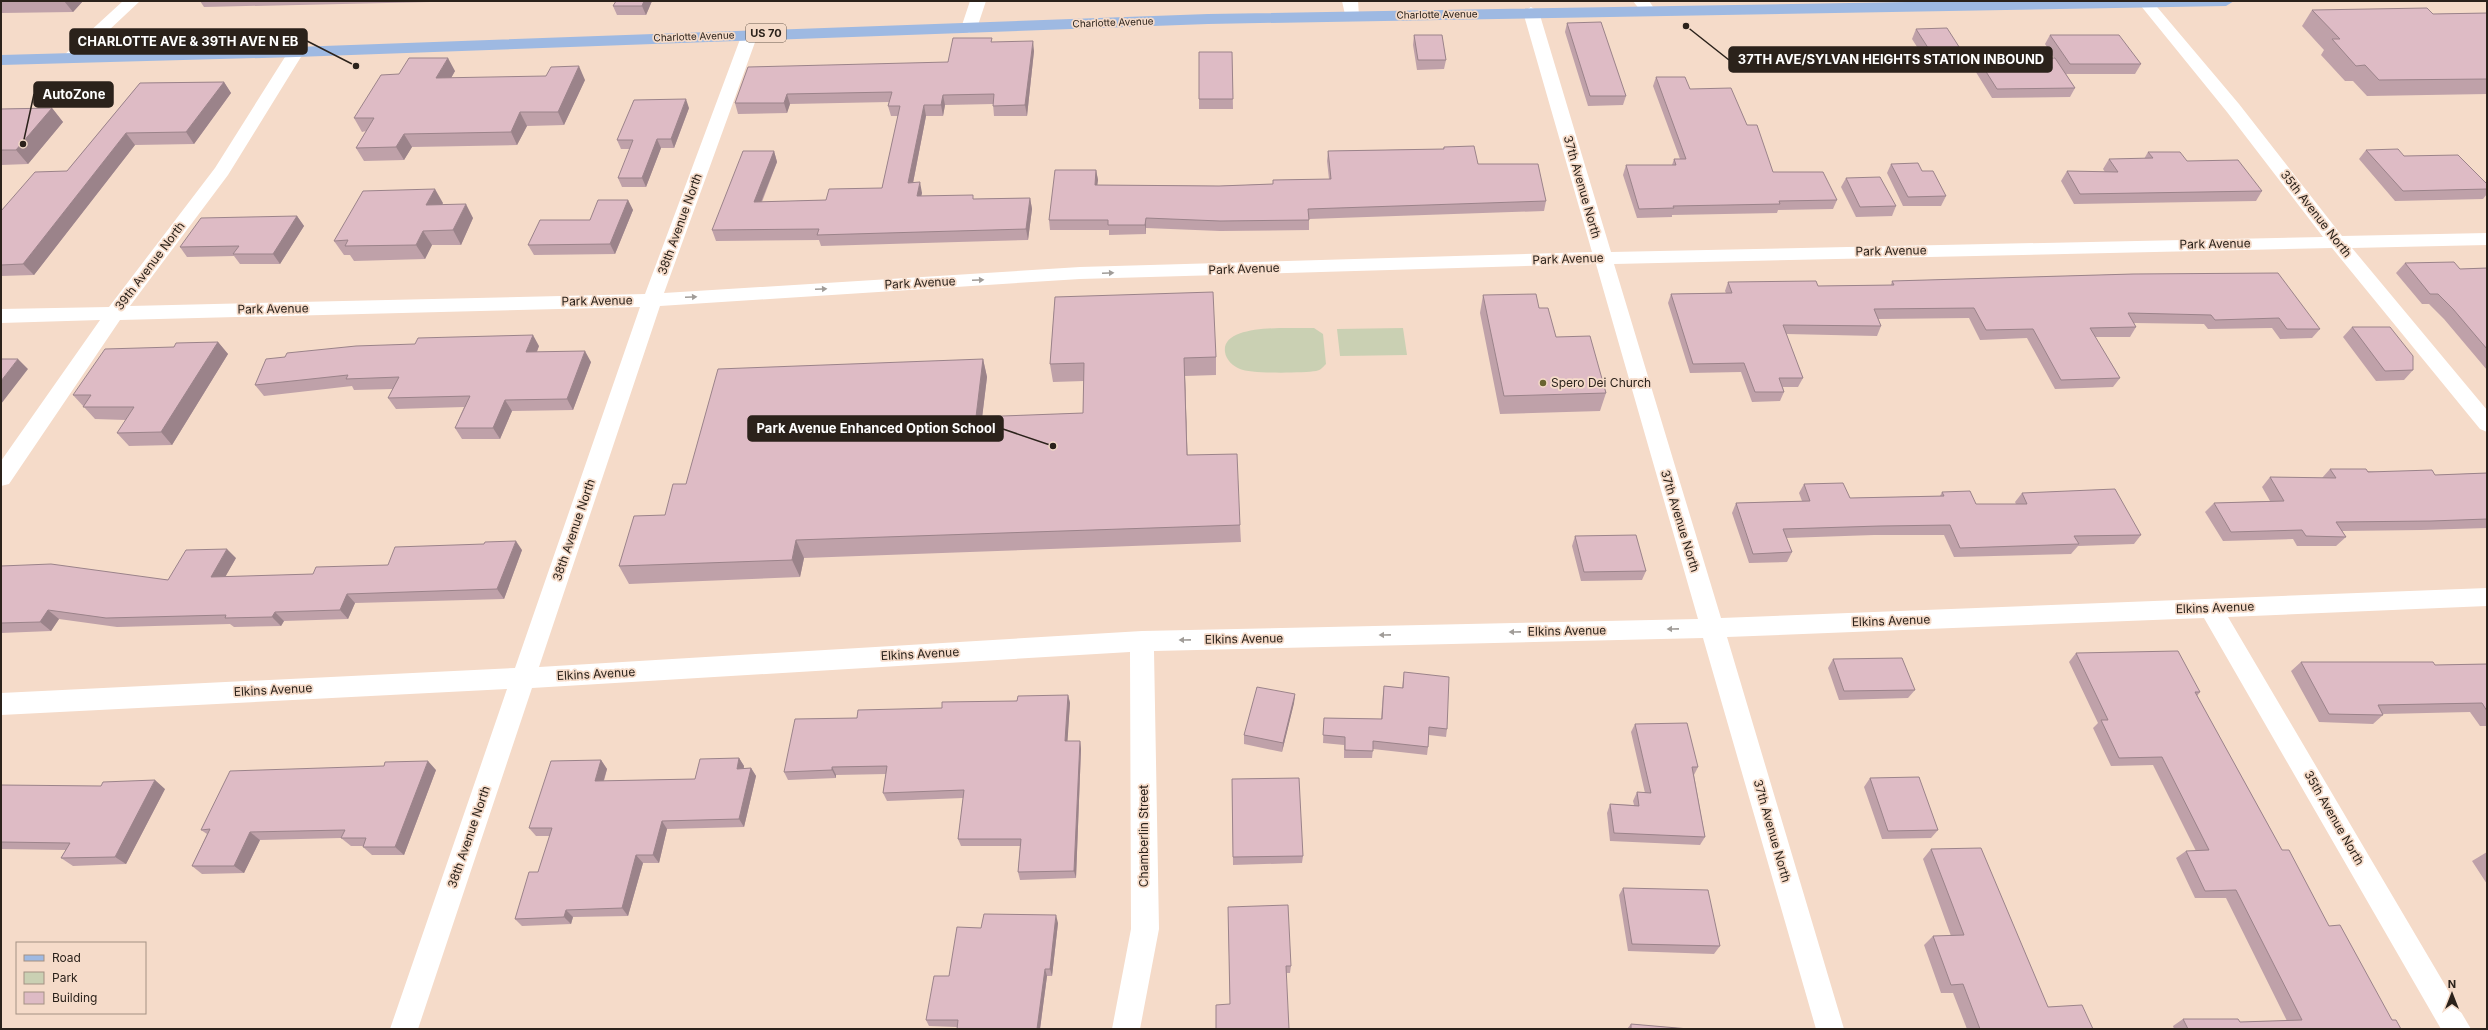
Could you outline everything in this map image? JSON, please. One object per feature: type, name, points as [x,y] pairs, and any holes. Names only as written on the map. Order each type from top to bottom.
[{"type":"main road","name":"Charlotte Avenue","points":[[1,60],[296,52],[750,34],[969,28],[1350,8],[1531,12],[1645,6],[1944,3],[2146,3],[2226,1]]},
{"type":"street","points":[[69,59],[132,1]]},
{"type":"street","points":[[969,28],[978,1]]},
{"type":"street","name":"35th Avenue North","points":[[2146,3],[2233,108],[2336,241],[2487,424]]},
{"type":"street","name":"37th Avenue North","points":[[1531,12],[1830,1029]]},
{"type":"street","name":"38th Avenue North","points":[[404,1029],[652,300],[750,34]]},
{"type":"street","name":"39th Avenue North","points":[[1,478],[115,313],[222,171],[296,52]]},
{"type":"street","name":"Park Avenue","points":[[1,316],[652,300],[1080,273],[1603,258],[2336,241],[2487,239]]},
{"type":"street","name":"Elkins Avenue","points":[[1,704],[524,678],[1142,641],[1712,628],[2487,597]]},
{"type":"street","name":"35th Avenue North","points":[[2210,608],[2457,1029]]},
{"type":"street","name":"Chamberlin Street","points":[[1126,1029],[1145,929],[1142,641]]},
{"type":"green space","points":[[1277,328],[1314,328],[1323,334],[1326,364],[1318,371],[1277,373],[1246,371],[1232,364],[1228,360],[1225,352],[1227,342],[1235,336],[1247,331]]},
{"type":"green space","points":[[1403,328],[1407,355],[1340,356],[1337,329]]},
{"type":"building","points":[[616,1],[644,1],[642,6],[613,6]]},
{"type":"building","points":[[2427,8],[2433,14],[2487,13],[2487,79],[2379,80],[2365,65],[2356,66],[2332,39],[2340,39],[2312,10]]},
{"type":"building","points":[[1601,22],[1626,96],[1590,96],[1567,23]]},
{"type":"building","points":[[1947,28],[1963,53],[1932,54],[1916,29]]},
{"type":"building","points":[[1414,35],[1442,35],[1446,60],[1418,60]]},
{"type":"building","points":[[2050,35],[2119,35],[2141,64],[2070,64]]},
{"type":"building","points":[[953,38],[992,38],[991,42],[1033,41],[1025,105],[993,106],[994,94],[943,95],[941,105],[924,105],[908,183],[920,182],[917,196],[973,195],[973,199],[1030,198],[1026,229],[817,235],[819,229],[712,230],[743,151],[774,151],[754,202],[826,200],[829,189],[882,188],[900,106],[888,106],[892,92],[787,94],[784,103],[735,103],[748,67],[948,62]]},
{"type":"building","points":[[1199,52],[1232,52],[1233,99],[1199,99]]},
{"type":"building","points":[[409,58],[448,58],[436,78],[546,76],[551,67],[579,66],[558,112],[520,112],[511,132],[404,134],[396,147],[356,148],[374,118],[354,118],[381,75],[399,74]]},
{"type":"building","points":[[2055,58],[2075,88],[1997,89],[1978,59]]},
{"type":"building","points":[[1656,77],[1685,77],[1690,89],[1731,88],[1747,125],[1757,125],[1773,172],[1823,172],[1837,200],[1779,201],[1780,204],[1673,206],[1674,208],[1639,209],[1626,165],[1676,165],[1674,159],[1686,159]]},
{"type":"building","points":[[224,82],[186,132],[126,133],[23,264],[1,265],[1,211],[35,172],[67,171],[140,83]]},
{"type":"building","points":[[686,99],[671,139],[657,139],[642,178],[618,178],[633,140],[617,140],[634,100]]},
{"type":"building","points":[[52,108],[16,150],[1,150],[1,109]]},
{"type":"building","points":[[1474,146],[1478,164],[1538,164],[1546,201],[1308,209],[1309,220],[1220,221],[1146,218],[1145,225],[1108,225],[1108,220],[1049,220],[1055,170],[1096,170],[1095,185],[1219,186],[1273,184],[1273,180],[1331,179],[1328,151],[1444,149],[1444,147]]},
{"type":"building","points":[[2398,149],[2404,156],[2458,155],[2487,184],[2487,189],[2403,191],[2366,150]]},
{"type":"building","points":[[2148,152],[2180,152],[2187,161],[2238,160],[2262,191],[2080,194],[2067,171],[2118,172],[2109,159],[2153,158]]},
{"type":"building","points":[[1918,163],[1922,171],[1933,171],[1946,196],[1908,197],[1891,164]]},
{"type":"building","points":[[1880,177],[1896,206],[1860,207],[1846,178]]},
{"type":"building","points":[[435,189],[426,205],[466,204],[453,230],[423,231],[416,245],[345,246],[348,240],[334,241],[363,191]]},
{"type":"building","points":[[598,200],[628,200],[610,244],[528,245],[540,220],[590,220]]},
{"type":"building","points":[[297,216],[273,254],[233,254],[239,246],[180,247],[201,218]]},
{"type":"building","points":[[2454,262],[2460,269],[2487,268],[2487,349],[2453,309],[2438,294],[2430,294],[2405,263]]},
{"type":"building","points":[[2278,273],[2320,329],[2287,329],[2279,318],[2215,320],[2211,315],[2128,313],[2136,327],[2090,328],[2120,378],[2061,380],[2033,329],[1986,330],[1974,308],[1874,309],[1881,326],[1783,325],[1803,378],[1779,378],[1784,392],[1755,392],[1744,363],[1693,364],[1671,294],[1732,293],[1728,282],[1816,281],[1818,286],[1894,285],[1892,281],[2133,274]]},
{"type":"building","points":[[1213,292],[1216,357],[1184,358],[1187,455],[1237,454],[1240,525],[796,540],[792,560],[619,566],[634,516],[665,515],[673,484],[686,484],[718,369],[983,359],[976,417],[1083,413],[1084,363],[1050,364],[1055,297]]},
{"type":"building","name":"Spero Dei Church","points":[[1536,294],[1539,308],[1548,308],[1556,337],[1590,336],[1606,393],[1504,396],[1483,295]]},
{"type":"building","points":[[2352,327],[2390,327],[2413,356],[2413,370],[2385,371]]},
{"type":"building","points":[[533,335],[526,352],[585,351],[567,399],[505,400],[493,428],[455,428],[470,396],[388,398],[399,377],[346,379],[348,375],[255,385],[266,359],[285,357],[287,353],[356,346],[415,344],[418,338]]},
{"type":"building","points":[[218,342],[161,432],[117,433],[134,407],[83,407],[91,395],[73,395],[105,349],[174,347],[176,343]]},
{"type":"building","points":[[1,359],[18,359],[1,381]]},
{"type":"building","points":[[2330,469],[2366,469],[2368,472],[2432,470],[2435,475],[2487,473],[2487,519],[2336,522],[2346,537],[2306,536],[2302,530],[2231,532],[2214,503],[2284,501],[2270,477],[2336,478]]},
{"type":"building","points":[[1843,483],[1850,498],[1944,496],[1942,492],[1970,491],[1976,504],[2027,504],[2022,493],[2115,489],[2141,535],[2074,536],[2079,544],[1960,548],[1950,525],[1783,529],[1792,552],[1753,554],[1736,503],[1810,501],[1804,484]]},
{"type":"building","points":[[1636,535],[1646,571],[1584,572],[1575,536]]},
{"type":"building","points":[[516,541],[497,589],[347,594],[340,610],[275,612],[272,617],[225,618],[226,615],[106,618],[48,610],[40,622],[1,623],[1,566],[51,564],[168,580],[186,550],[227,549],[211,577],[313,574],[316,567],[388,565],[395,547],[484,544],[485,542]]},
{"type":"building","points":[[2178,651],[2200,692],[2195,692],[2282,850],[2289,850],[2329,926],[2340,925],[2392,1020],[2396,1020],[2401,1029],[2188,1029],[2183,1019],[2238,1019],[2240,1022],[2302,1020],[2236,890],[2205,891],[2186,851],[2209,850],[2162,757],[2119,758],[2101,720],[2108,720],[2076,653]]},
{"type":"building","points":[[1902,658],[1915,690],[1844,691],[1833,659]]},
{"type":"building","points":[[2301,662],[2433,662],[2435,665],[2487,664],[2487,711],[2482,703],[2378,705],[2383,715],[2329,714]]},
{"type":"building","points":[[1404,672],[1449,677],[1447,729],[1429,727],[1428,747],[1373,741],[1373,751],[1345,750],[1345,737],[1323,735],[1324,718],[1382,719],[1384,686],[1403,688]]},
{"type":"building","points":[[1257,687],[1295,694],[1283,743],[1244,735]]},
{"type":"building","points":[[1068,695],[1065,741],[1080,741],[1074,871],[1018,872],[1021,839],[958,839],[964,790],[883,793],[887,766],[832,767],[832,770],[784,772],[795,719],[857,718],[858,710],[942,708],[942,702],[1017,701],[1018,696]]},
{"type":"building","points":[[1687,723],[1698,767],[1692,767],[1705,837],[1614,833],[1610,804],[1639,806],[1637,792],[1651,793],[1635,724]]},
{"type":"building","points":[[739,758],[737,769],[751,768],[739,819],[662,821],[653,855],[636,855],[622,908],[566,910],[564,917],[515,919],[529,872],[538,872],[552,828],[529,828],[551,761],[601,760],[595,781],[695,779],[700,759]]},
{"type":"building","points":[[428,761],[395,847],[363,847],[366,838],[341,838],[345,830],[250,832],[234,866],[192,866],[210,829],[201,830],[230,771],[384,766],[385,762]]},
{"type":"building","points":[[1919,777],[1938,830],[1888,831],[1870,778]]},
{"type":"building","points":[[1299,778],[1303,856],[1233,857],[1232,779]]},
{"type":"building","points":[[155,780],[115,857],[61,858],[70,843],[1,842],[1,785],[101,786],[103,782]]},
{"type":"building","points":[[1981,848],[2048,1007],[2082,1005],[2093,1029],[1980,1029],[1963,984],[1951,985],[1933,936],[1964,935],[1931,849]]},
{"type":"building","points":[[1623,888],[1708,890],[1720,946],[1632,944]]},
{"type":"building","points":[[1288,905],[1291,966],[1286,966],[1289,1029],[1216,1029],[1216,1005],[1230,1004],[1228,907]]},
{"type":"building","points":[[984,914],[1056,915],[1050,969],[1045,969],[1037,1029],[957,1029],[958,1020],[926,1020],[934,976],[949,976],[957,927],[981,928]]},
{"type":"building","points":[[1631,1024],[1689,1029],[1631,1029]]},
{"type":"place","name":"37TH AVE/SYLVAN HEIGHTS STATION INBOUND","points":[[1686,26]]},
{"type":"place","name":"CHARLOTTE AVE & 39TH AVE N EB","points":[[356,66]]},
{"type":"place","name":"AutoZone","points":[[23,144]]},
{"type":"place","name":"Spero Dei Church","points":[[1543,383]]},
{"type":"place","name":"Park Avenue Enhanced Option School","points":[[1053,446]]}]
